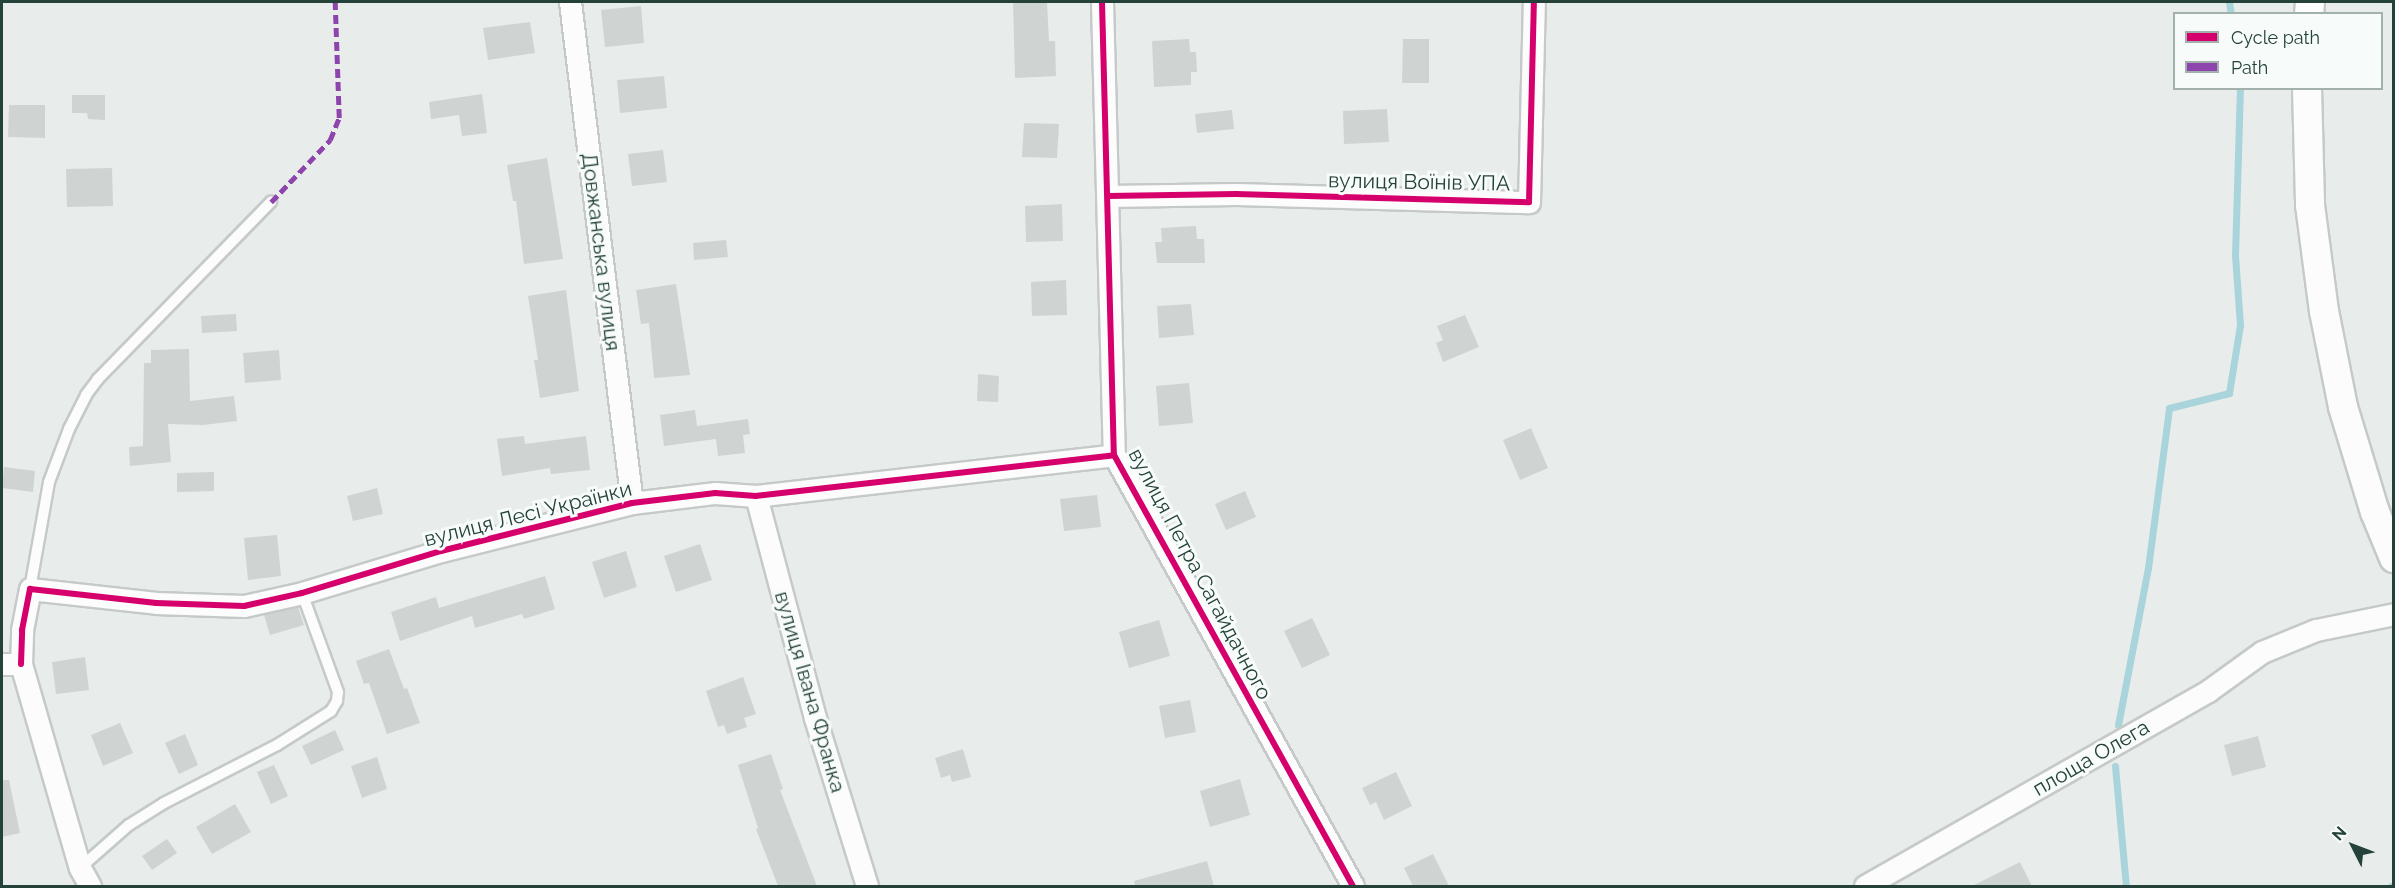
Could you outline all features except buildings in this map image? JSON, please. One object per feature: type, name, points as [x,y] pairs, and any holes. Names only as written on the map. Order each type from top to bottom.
[{"type":"main road","points":[[2307,90],[2310,205],[2324,311],[2343,407],[2375,512],[2394,558]]},
{"type":"street","name":"Довжанська вулиця","points":[[570,2],[632,503]]},
{"type":"street","name":"вулиця Петра Сагайдачного","points":[[1102,2],[1114,455],[1353,886]]},
{"type":"street","name":"вулиця Воїнів УПА","points":[[1108,196],[1236,194],[1529,202],[1534,2]]},
{"type":"street","name":"вулиця Лесі Українки","points":[[30,589],[156,603],[244,606],[302,593],[441,551],[632,503],[715,493],[756,496],[1114,455]]},
{"type":"street","name":"вулиця Івана Франка","points":[[756,496],[815,718],[867,886]]},
{"type":"street","points":[[30,589],[22,630],[11,664],[85,877]]},
{"type":"street","name":"площа Олега","points":[[1865,886],[2208,691],[2262,652],[2316,630],[2394,614]]},
{"type":"lane","points":[[30,589],[49,482],[69,429],[86,395],[98,379],[271,202]]},
{"type":"lane","points":[[85,877],[129,825],[155,808],[277,746],[331,711],[338,701],[338,692],[302,593]]},
{"type":"waterway","points":[[2229,2],[2231,12]]},
{"type":"waterway","points":[[2118,725],[2148,568],[2169,408],[2229,393],[2240,325],[2235,255],[2240,90]]},
{"type":"waterway","points":[[2115,766],[2126,886]]},
{"type":"marked path","points":[[271,202],[330,140],[339,118],[335,2]]},
{"type":"cycle path","points":[[1102,2],[1114,455],[1353,886]]},
{"type":"cycle path","points":[[1108,196],[1236,194],[1529,202],[1534,2]]},
{"type":"cycle path","points":[[21,664],[22,630],[30,589],[156,603],[244,606],[302,593],[441,551],[632,503],[715,493],[756,496],[1114,455]]}]
